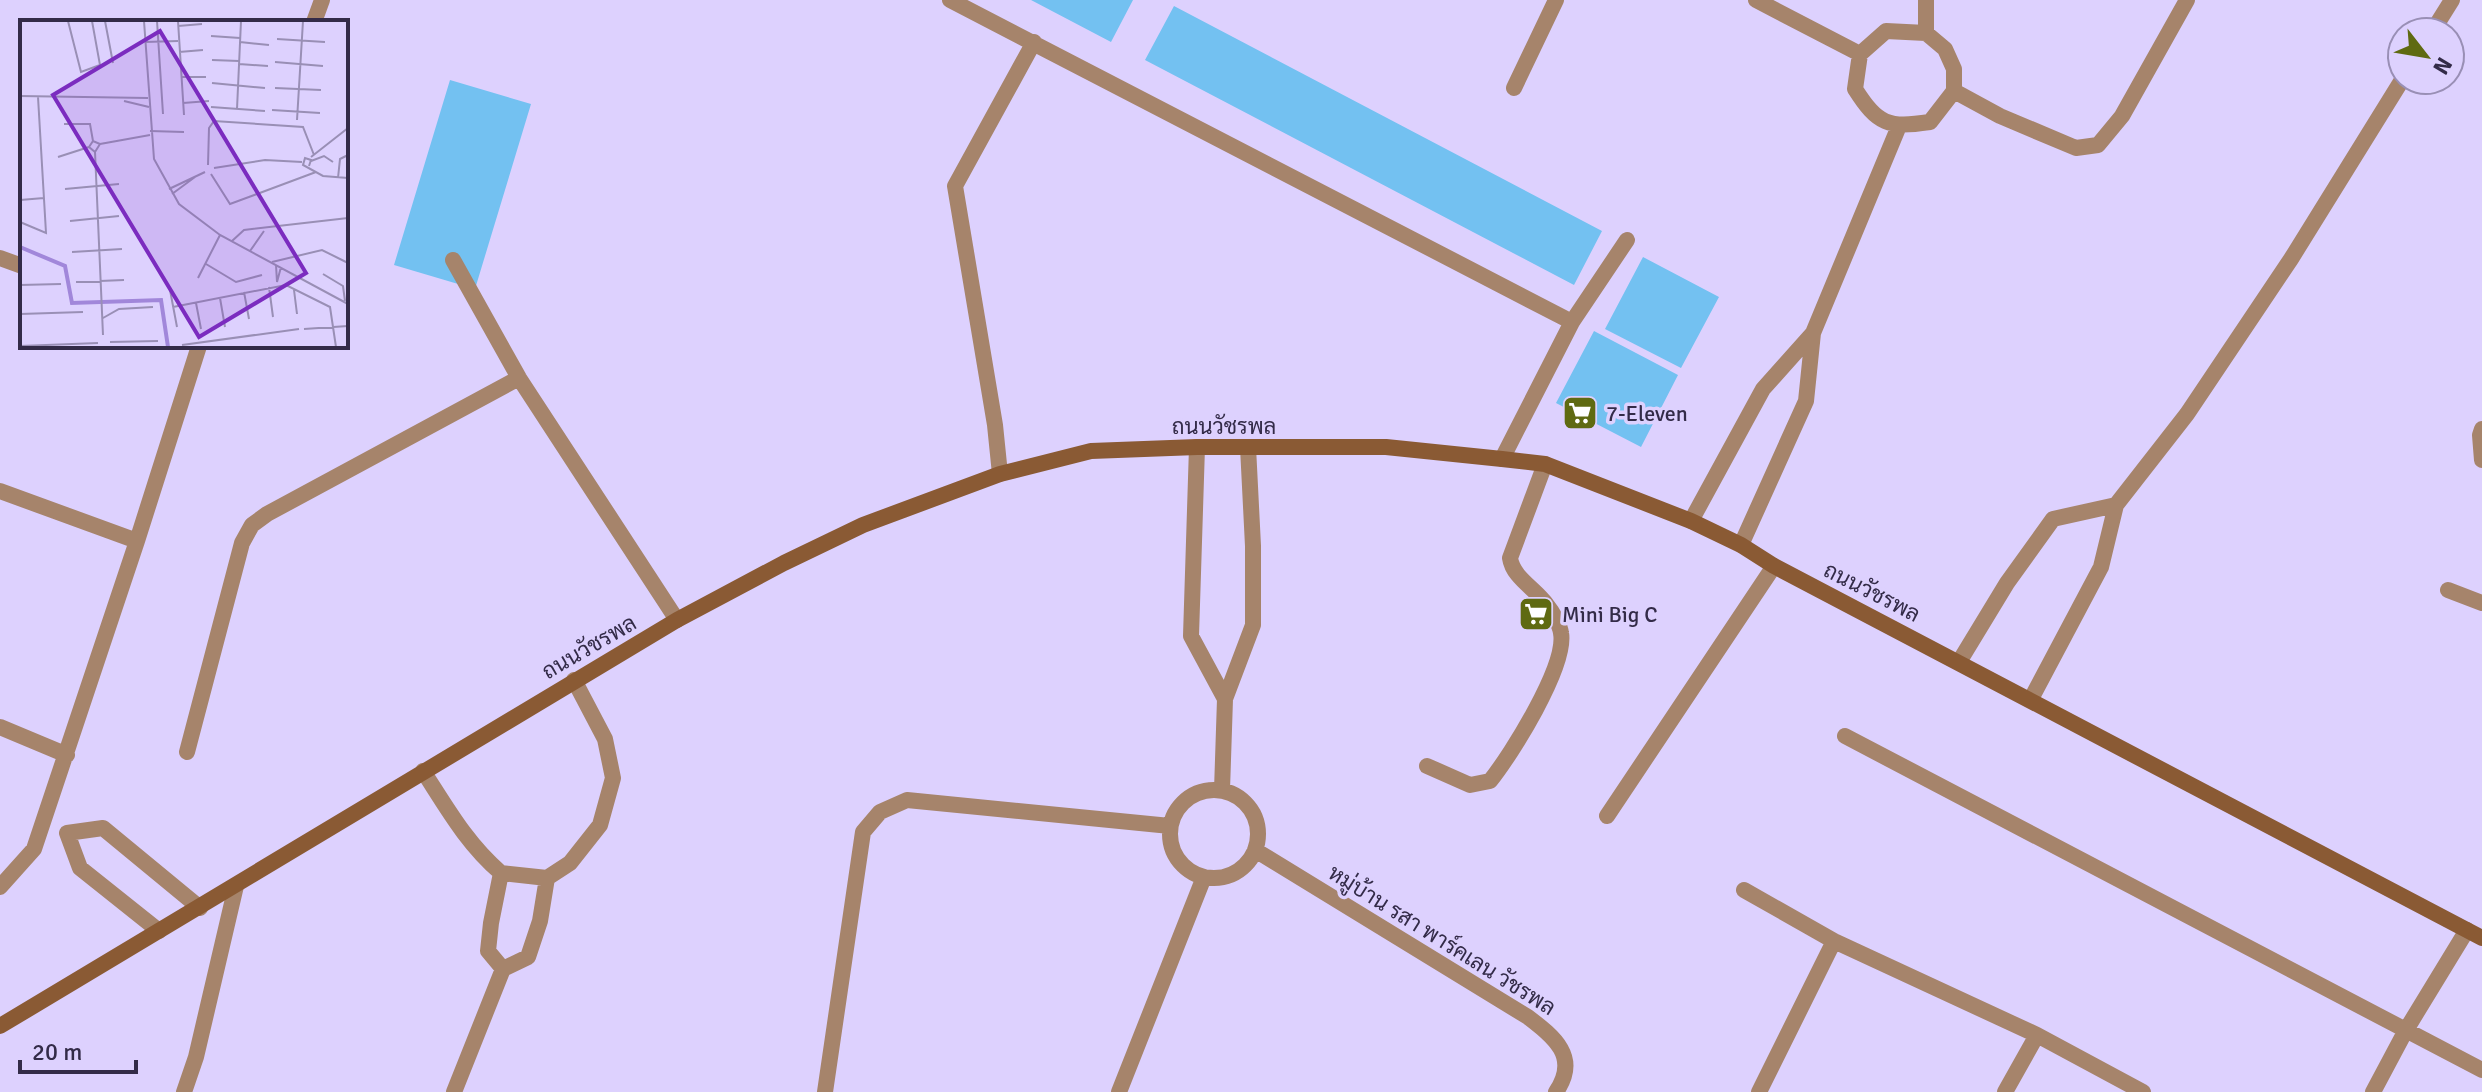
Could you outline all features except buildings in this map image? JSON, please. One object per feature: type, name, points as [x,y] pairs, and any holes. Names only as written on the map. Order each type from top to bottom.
[{"type":"street","points":[[315,20],[322,0]]},
{"type":"street","points":[[950,0],[1572,322]]},
{"type":"street","points":[[1514,88],[1556,0]]},
{"type":"street","points":[[1756,0],[1860,54]]},
{"type":"street","points":[[1926,0],[1926,33]]},
{"type":"street","points":[[1954,91],[2000,116],[2076,148],[2098,145],[2122,116],[2187,0]]},
{"type":"street","points":[[1886,31],[1926,33],[1945,49],[1954,69],[1954,91],[1930,122],[1899,126],[1871,114],[1855,89],[1860,54],[1886,31]]},
{"type":"street","points":[[1000,474],[995,425],[955,186],[1034,42]]},
{"type":"street","points":[[2031,699],[2101,567],[2116,505],[2196,401],[2291,259],[2392,96]]},
{"type":"street","points":[[1741,545],[1806,401],[1813,333],[1899,126]]},
{"type":"street","points":[[1502,459],[1572,322],[1627,240]]},
{"type":"street","points":[[0,258],[20,265]]},
{"type":"street","points":[[453,260],[519,378],[677,620]]},
{"type":"street","points":[[1691,521],[1763,389],[1813,333]]},
{"type":"street","points":[[0,887],[34,849],[198,348]]},
{"type":"street","points":[[187,752],[242,543],[252,525],[267,514],[519,378]]},
{"type":"street","points":[[2482,429],[2482,460]]},
{"type":"street","points":[[1197,447],[1191,636],[1225,699]]},
{"type":"street","name":"ถนนวัชรพล","points":[[0,1026],[574,680],[784,563],[863,525],[1000,474],[1091,451],[1197,447],[1386,447],[1545,464],[1691,521],[1741,545],[1774,566],[2474,934]]},
{"type":"street","points":[[1222,790],[1225,699],[1253,625],[1248,447]]},
{"type":"street","points":[[1427,766],[1470,785],[1490,781],[1505,762],[1556,668],[1561,633],[1547,605],[1512,569],[1510,558],[1545,464]]},
{"type":"street","points":[[0,491],[137,541]]},
{"type":"street","points":[[1959,662],[2007,583],[2053,519],[2116,505]]},
{"type":"street","points":[[1607,816],[1774,566]]},
{"type":"street","points":[[2448,590],[2482,603]]},
{"type":"street","points":[[423,771],[461,831],[481,856],[501,873],[547,878],[570,863],[600,825],[613,778],[605,739],[574,680]]},
{"type":"street","points":[[0,727],[67,755]]},
{"type":"street","points":[[1845,736],[2482,1070]]},
{"type":"street","points":[[1222,790],[1245,802],[1253,813],[1258,837],[1249,862],[1240,870],[1216,878],[1204,877],[1181,864],[1174,852],[1170,826],[1183,802],[1195,794],[1222,790]]},
{"type":"street","points":[[825,1092],[860,847],[863,832],[880,812],[907,800],[1170,826]]},
{"type":"street","points":[[45,816],[67,833],[80,868],[159,931]]},
{"type":"street","points":[[67,833],[103,828],[200,908]]},
{"type":"street","name":"หมู่บ้าน รสา พาร์คเลน วัชรพล","points":[[1255,850],[1528,1017],[1556,1039],[1566,1062],[1556,1092]]},
{"type":"street","points":[[501,873],[488,951],[503,969]]},
{"type":"street","points":[[1119,1092],[1204,877]]},
{"type":"street","points":[[454,1092],[503,969],[528,957],[540,921],[547,878]]},
{"type":"street","points":[[184,1092],[196,1057],[236,886]]},
{"type":"street","points":[[1744,890],[1834,941],[2037,1035],[2143,1092]]},
{"type":"street","points":[[2373,1092],[2406,1030],[2474,934]]},
{"type":"street","points":[[1759,1092],[1834,941]]},
{"type":"street","points":[[2005,1092],[2037,1035]]},
{"type":"place","name":"7-Eleven","points":[[1580,413]]},
{"type":"place","name":"Mini Big C","points":[[1536,614]]}]
